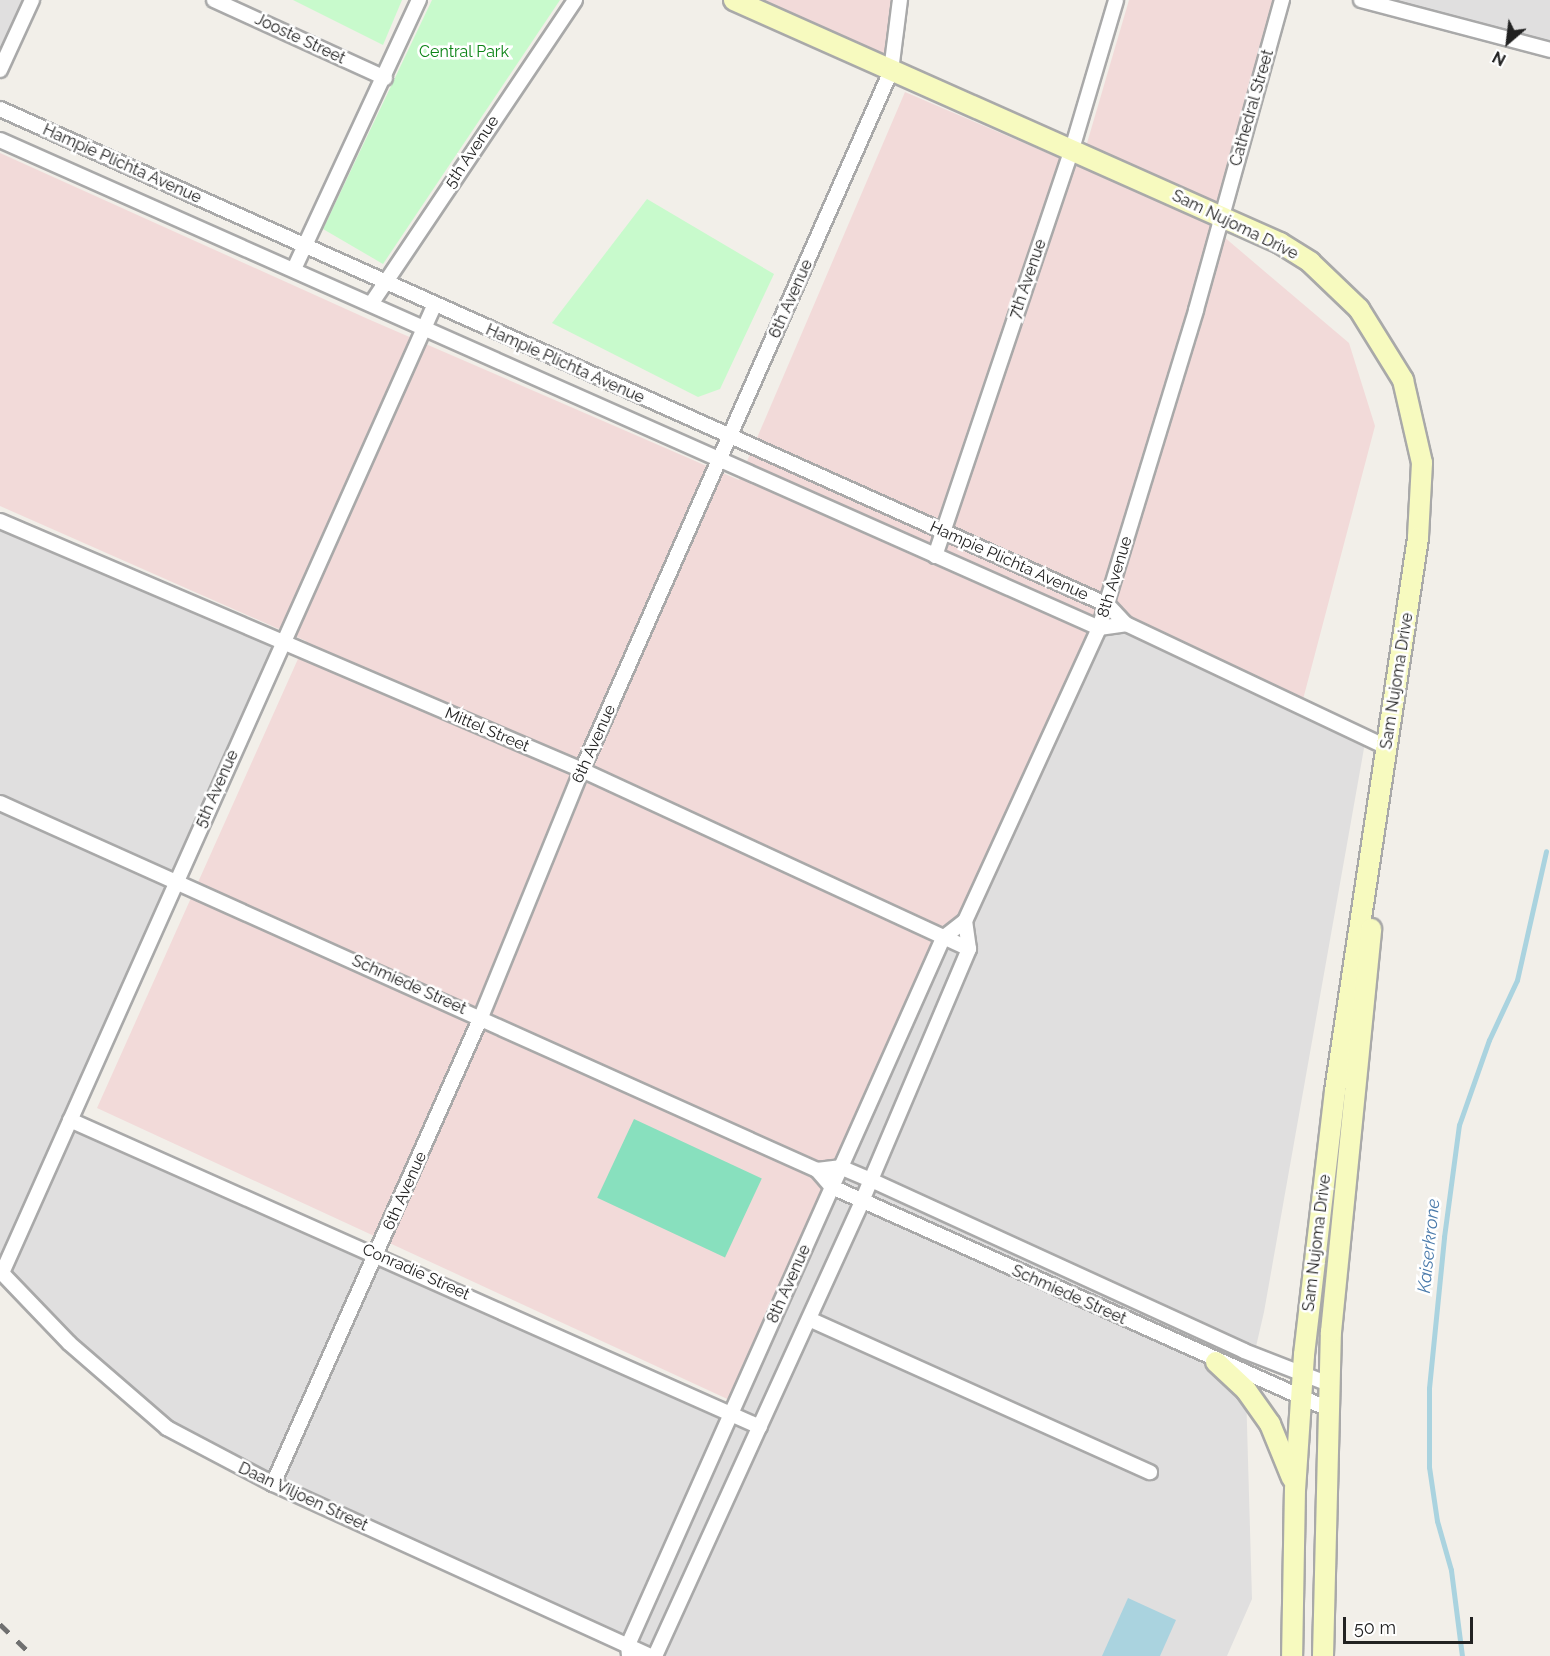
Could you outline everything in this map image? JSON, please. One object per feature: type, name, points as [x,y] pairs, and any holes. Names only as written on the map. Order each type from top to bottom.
[{"type":"main road","name":"Sam Nujoma Drive","points":[[734,0],[1280,243],[1335,284],[1379,337],[1403,380],[1422,463],[1418,538],[1386,747],[1376,834],[1377,870],[1343,1186],[1329,1383],[1323,1656]]},
{"type":"main road","name":"Sam Nujoma Drive","points":[[1292,1656],[1295,1489],[1302,1375],[1335,1091],[1366,869],[1376,834]]},
{"type":"main road","points":[[1216,1362],[1246,1390],[1270,1424],[1295,1489]]},
{"type":"street","points":[[0,70],[32,0]]},
{"type":"street","name":"Jooste Street","points":[[214,0],[385,78]]},
{"type":"street","points":[[294,269],[385,78],[419,0]]},
{"type":"street","name":"5th Avenue","points":[[371,304],[383,282],[575,0]]},
{"type":"street","name":"6th Avenue","points":[[273,1484],[481,1017],[582,770],[891,71],[900,0]]},
{"type":"street","name":"7th Avenue","points":[[935,556],[1072,149],[1116,0]]},
{"type":"street","name":"Cathedral Street","points":[[1221,216],[1282,0]]},
{"type":"street","points":[[1361,0],[1550,50]]},
{"type":"street","name":"Hampie Plichta Avenue","points":[[0,109],[434,306],[1108,605],[1126,624],[1386,747]]},
{"type":"street","name":"Hampie Plichta Avenue","points":[[0,140],[1099,628]]},
{"type":"street","name":"8th Avenue","points":[[628,1650],[943,938],[965,921],[1099,628],[1108,605],[1221,216]]},
{"type":"street","name":"5th Avenue","points":[[1,1272],[434,306]]},
{"type":"street","name":"Mittel Street","points":[[0,521],[582,770],[969,949]]},
{"type":"street","points":[[1099,628],[1126,624]]},
{"type":"street","name":"Schmiede Street","points":[[0,803],[481,1017],[817,1170],[832,1187],[1216,1362],[1328,1409]]},
{"type":"street","points":[[965,921],[969,949]]},
{"type":"street","name":"8th Avenue","points":[[653,1656],[862,1201],[969,949]]},
{"type":"street","name":"Conradie Street","points":[[70,1120],[377,1254],[760,1427]]},
{"type":"street","points":[[817,1170],[840,1167]]},
{"type":"street","name":"Schmiede Street","points":[[840,1167],[1302,1375],[1329,1383]]},
{"type":"street","name":"Daan Viljoen Street","points":[[1,1272],[69,1343],[167,1428],[273,1484],[628,1650],[653,1656]]},
{"type":"street","points":[[809,1319],[1150,1472]]},
{"type":"shaded area","points":[[0,0],[32,0],[0,70]]},
{"type":"shaded area","points":[[734,0],[900,0],[891,71]]},
{"type":"shaded area","points":[[1129,0],[1282,0],[1217,231],[1349,343],[1375,426],[1301,707],[1126,624],[1108,605],[965,921],[943,938],[736,1403],[97,1108],[306,641],[0,506],[0,153],[368,319],[739,480],[905,92],[1080,167]]},
{"type":"shaded area","points":[[1361,0],[1550,0],[1550,52]]},
{"type":"shaded area","points":[[0,521],[281,643],[71,1120],[730,1415],[817,1170],[1099,628],[1126,624],[1366,737],[1264,1312],[1246,1390],[1252,1599],[1227,1656],[629,1656],[627,1644],[167,1428],[0,1271]]},
{"type":"green space","points":[[293,0],[402,0],[383,45]]},
{"type":"green space","name":"Central Park","points":[[432,0],[560,0],[383,264],[323,229]]},
{"type":"green space","points":[[647,199],[774,274],[720,389],[698,397],[552,323]]},
{"type":"green space","points":[[634,1119],[762,1179],[725,1257],[597,1198]]},
{"type":"water","points":[[1128,1598],[1176,1620],[1160,1656],[1102,1656]]},
{"type":"waterway","name":"Kaiserkrone","points":[[1462,1656],[1451,1570],[1437,1521],[1429,1467],[1429,1388],[1444,1237],[1459,1125],[1489,1040],[1517,980],[1546,851]]},
{"type":"railway","points":[[0,1624],[33,1656]]}]
